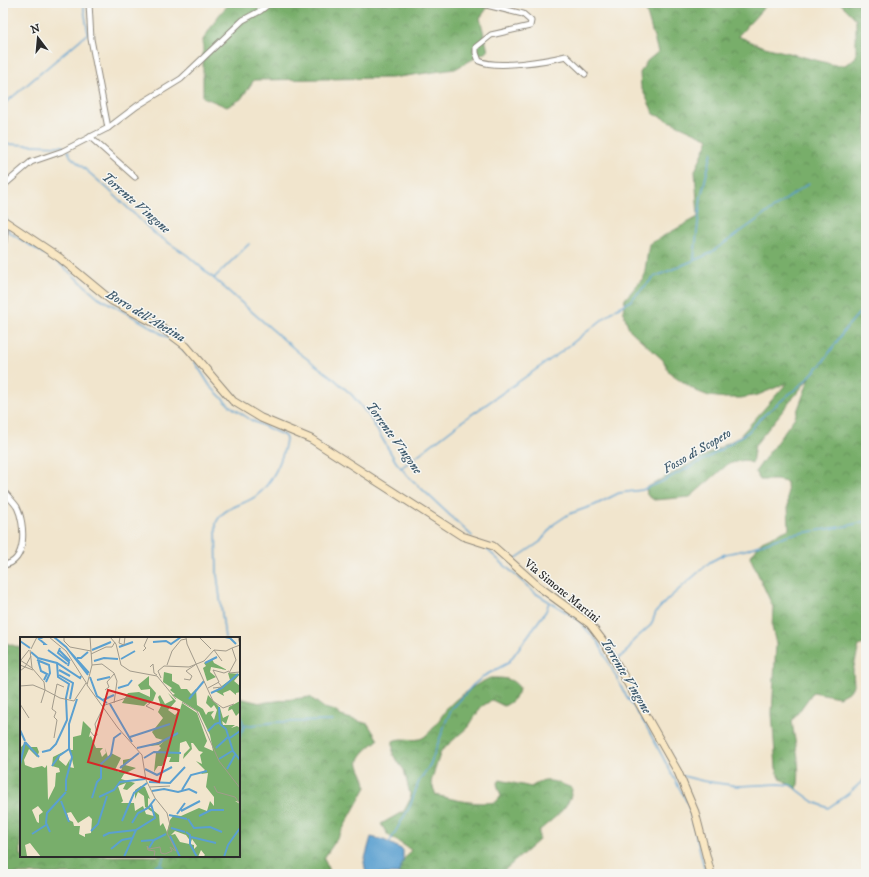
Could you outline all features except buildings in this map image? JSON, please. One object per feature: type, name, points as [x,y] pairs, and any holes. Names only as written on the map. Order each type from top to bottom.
[{"type":"street","points":[[89,3],[91,39],[108,128]]},
{"type":"street","points":[[3,186],[31,162],[63,151],[108,128],[137,106],[181,79],[208,51],[243,20],[260,11],[270,3]]},
{"type":"street","points":[[478,3],[523,14],[532,21],[530,26],[491,36],[483,41],[476,47],[476,54],[479,62],[493,65],[547,61],[566,56],[585,74]]},
{"type":"street","points":[[90,137],[135,177]]},
{"type":"street","points":[[3,248],[5,222]]},
{"type":"street","name":"Via Simone Martini","points":[[5,222],[60,258],[112,301],[158,325],[186,346],[233,401],[261,418],[311,439],[462,536],[493,546],[538,586],[590,624],[606,645],[679,776],[695,812],[711,874]]},
{"type":"street","points":[[3,490],[17,508],[24,536],[22,549],[15,560],[3,565]]},
{"type":"green space","points":[[230,3],[491,3],[480,18],[488,51],[455,69],[392,78],[254,80],[241,99],[227,107],[203,97],[203,40],[219,15]]},
{"type":"green space","points":[[644,3],[768,3],[738,36],[761,46],[835,65],[845,65],[856,57],[856,19],[840,3],[866,3],[866,607],[861,609],[866,619],[866,643],[859,646],[853,671],[854,684],[850,691],[839,697],[813,692],[792,721],[798,756],[799,773],[797,790],[780,778],[776,768],[772,713],[776,644],[772,627],[773,607],[750,557],[762,541],[789,529],[787,482],[760,480],[755,472],[795,417],[810,377],[755,445],[752,463],[744,460],[728,464],[690,497],[654,500],[647,495],[646,488],[739,437],[787,383],[758,395],[741,398],[709,396],[696,391],[669,372],[663,360],[629,329],[623,311],[625,299],[644,277],[649,244],[698,217],[695,171],[709,139],[654,114],[641,87],[640,73],[647,61],[658,52]]},
{"type":"green space","points":[[3,642],[20,648],[20,857],[240,857],[240,698],[260,703],[310,697],[324,708],[335,711],[341,716],[368,724],[378,740],[362,754],[360,758],[359,765],[366,787],[339,836],[324,858],[330,874],[3,874]]},
{"type":"green space","points":[[490,678],[513,681],[519,687],[518,694],[512,701],[504,706],[492,700],[481,707],[469,726],[441,751],[431,782],[436,795],[458,800],[488,803],[496,802],[501,796],[497,784],[500,780],[531,787],[542,782],[551,781],[572,788],[569,801],[560,812],[539,831],[539,840],[500,874],[398,874],[399,866],[411,850],[388,835],[381,824],[404,811],[411,798],[404,770],[393,755],[393,741],[401,739],[421,739],[431,730],[453,702],[463,694]]},
{"type":"water","points":[[371,837],[384,840],[403,850],[403,862],[398,874],[366,874],[364,862]]},
{"type":"waterway","points":[[3,105],[88,33],[83,3]]},
{"type":"waterway","name":"Torrente Vingone","points":[[3,144],[62,146],[66,148]]},
{"type":"waterway","name":"Torrente Vingone","points":[[68,151],[71,157],[108,189],[154,233],[187,255],[298,352],[333,378],[352,395],[369,416],[396,462],[408,476],[472,536]]},
{"type":"waterway","points":[[694,259],[701,197],[712,152]]},
{"type":"waterway","points":[[401,468],[461,422],[561,352],[617,308],[630,301],[654,277],[709,254],[809,183]]},
{"type":"waterway","name":"Borro dell'Abetina","points":[[3,215],[7,219]]},
{"type":"waterway","name":"Borro dell'Abetina","points":[[8,227],[9,232],[60,264],[98,297],[176,343],[189,355]]},
{"type":"waterway","points":[[214,278],[249,244]]},
{"type":"waterway","name":"Fosso di Scopeto","points":[[512,561],[540,542],[554,524],[569,514],[595,505],[619,493],[642,490],[659,483],[709,457],[748,432],[764,415],[804,382],[823,362],[846,328],[866,305]]},
{"type":"waterway","name":"Borro dell'Abetina","points":[[195,362],[210,386],[230,406],[251,420],[285,436],[286,440],[276,471],[262,491],[251,499],[223,513],[216,523],[217,574],[225,637]]},
{"type":"waterway","points":[[618,659],[629,649],[633,641],[651,625],[656,612],[668,599],[710,562],[725,554],[745,550],[788,535],[847,526],[866,521]]},
{"type":"waterway","name":"Torrente Vingone","points":[[482,545],[535,593],[576,618],[598,642],[624,692],[645,724],[688,804],[706,874]]},
{"type":"waterway","points":[[389,843],[410,806],[419,781],[430,765],[452,709],[473,685],[484,676],[508,663],[546,611],[549,602]]},
{"type":"waterway","name":"Borro dell'Abetina","points":[[240,714],[244,726]]},
{"type":"waterway","points":[[244,726],[277,722],[333,721]]},
{"type":"waterway","name":"Borro dell'Abetina","points":[[240,736],[244,727]]},
{"type":"waterway","points":[[683,776],[703,781],[738,786],[779,784],[791,785],[814,802],[828,808],[848,794],[866,778]]},
{"type":"waterway","name":"Borro dell'Abetina","points":[[164,857],[161,864],[166,874]]},
{"type":"waterway","points":[[139,874],[161,864]]}]
